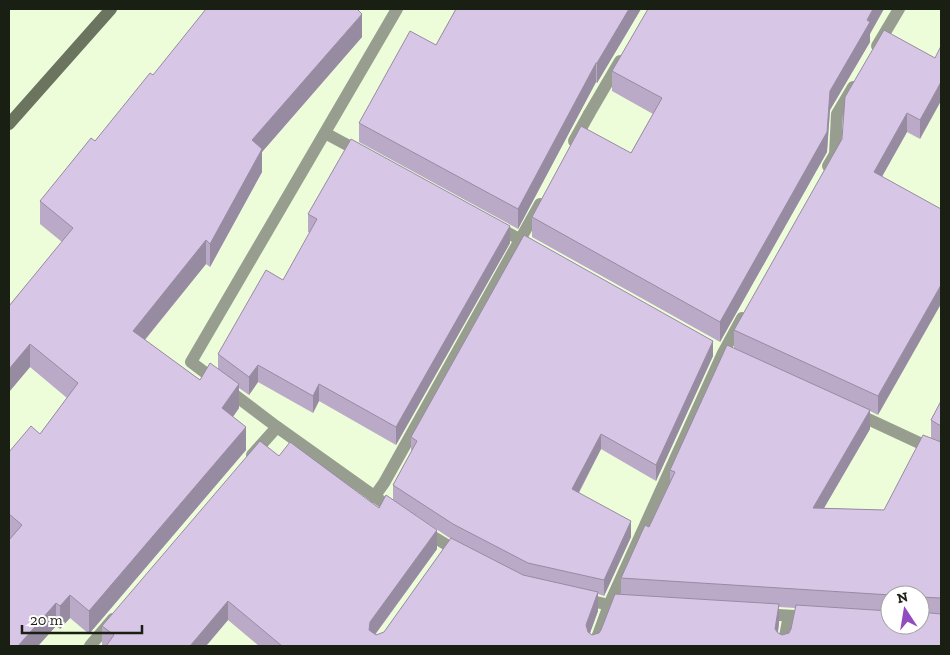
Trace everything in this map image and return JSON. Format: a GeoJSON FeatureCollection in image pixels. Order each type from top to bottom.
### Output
{"type":"FeatureCollection","features":[{"type":"Feature","properties":{"kind":"main road"},"geometry":{"type":"LineString","coordinates":[[9,124],[111,9]]}},
{"type":"Feature","properties":{"kind":"street"},"geometry":{"type":"LineString","coordinates":[[398,9],[191,362],[277,427],[408,520],[447,551],[474,560]]}},
{"type":"Feature","properties":{"kind":"street"},"geometry":{"type":"LineString","coordinates":[[871,58],[899,9]]}},
{"type":"Feature","properties":{"kind":"street"},"geometry":{"type":"LineString","coordinates":[[566,156],[627,49]]}},
{"type":"Feature","properties":{"kind":"street"},"geometry":{"type":"LineString","coordinates":[[820,180],[835,154],[837,114],[861,74]]}},
{"type":"Feature","properties":{"kind":"street"},"geometry":{"type":"LineString","coordinates":[[325,133],[375,160]]}},
{"type":"Feature","properties":{"kind":"street"},"geometry":{"type":"LineString","coordinates":[[374,497],[384,483],[548,189]]}},
{"type":"Feature","properties":{"kind":"street"},"geometry":{"type":"LineString","coordinates":[[487,221],[550,256]]}},
{"type":"Feature","properties":{"kind":"street"},"geometry":{"type":"LineString","coordinates":[[594,646],[609,605],[723,352],[747,309]]}},
{"type":"Feature","properties":{"kind":"street"},"geometry":{"type":"LineString","coordinates":[[845,409],[941,453]]}},
{"type":"Feature","properties":{"kind":"street"},"geometry":{"type":"LineString","coordinates":[[242,467],[277,427]]}},
{"type":"Feature","properties":{"kind":"street"},"geometry":{"type":"LineString","coordinates":[[571,596],[609,605],[637,606]]}},
{"type":"Feature","properties":{"kind":"street"},"geometry":{"type":"LineString","coordinates":[[90,646],[121,609]]}},
{"type":"Feature","properties":{"kind":"street"},"geometry":{"type":"LineString","coordinates":[[751,614],[826,618]]}},
{"type":"Feature","properties":{"kind":"street"},"geometry":{"type":"LineString","coordinates":[[783,646],[789,616]]}},
{"type":"Feature","properties":{"kind":"building"},"geometry":{"type":"Polygon","coordinates":[[[206,9],[357,9],[362,14],[252,140],[262,149],[210,244],[206,240],[133,331],[200,380],[210,363],[239,384],[222,408],[246,427],[89,611],[70,595],[60,606],[56,603],[18,646],[9,646],[9,540],[22,525],[9,514],[9,452],[31,426],[40,434],[78,383],[30,344],[9,369],[9,306],[73,228],[40,201],[91,138],[95,141],[150,73],[153,75],[206,9]]]}},
{"type":"Feature","properties":{"kind":"building"},"geometry":{"type":"Polygon","coordinates":[[[456,9],[629,9],[596,63],[518,209],[359,123],[410,31],[436,45],[456,9]]]}},
{"type":"Feature","properties":{"kind":"building"},"geometry":{"type":"Polygon","coordinates":[[[648,9],[873,9],[867,20],[870,22],[830,91],[827,132],[720,322],[532,217],[581,126],[631,153],[662,98],[612,71],[648,9]]]}},
{"type":"Feature","properties":{"kind":"building"},"geometry":{"type":"Polygon","coordinates":[[[884,30],[935,58],[941,46],[941,82],[920,120],[907,113],[874,172],[941,209],[941,285],[878,396],[734,330],[842,139],[845,97],[884,30]]]}},
{"type":"Feature","properties":{"kind":"building"},"geometry":{"type":"Polygon","coordinates":[[[351,139],[510,226],[396,427],[319,384],[313,396],[258,365],[249,377],[218,354],[266,270],[283,280],[317,219],[308,214],[351,139]]]}},
{"type":"Feature","properties":{"kind":"building"},"geometry":{"type":"Polygon","coordinates":[[[524,235],[713,341],[656,465],[601,434],[572,489],[631,521],[604,580],[528,563],[453,524],[393,485],[417,441],[411,437],[524,235]]]}},
{"type":"Feature","properties":{"kind":"building"},"geometry":{"type":"Polygon","coordinates":[[[727,345],[870,410],[813,508],[884,510],[923,435],[941,442],[941,598],[930,597],[930,585],[880,585],[880,594],[621,578],[645,525],[649,527],[675,472],[670,470],[727,345]]]}},
{"type":"Feature","properties":{"kind":"building"},"geometry":{"type":"Polygon","coordinates":[[[941,401],[941,426],[931,420],[941,401]]]}},
{"type":"Feature","properties":{"kind":"building"},"geometry":{"type":"Polygon","coordinates":[[[260,441],[279,456],[290,442],[379,508],[386,495],[437,530],[370,622],[369,630],[376,635],[384,632],[451,538],[523,575],[598,592],[586,625],[588,632],[592,635],[599,633],[601,630],[615,594],[779,604],[775,629],[782,635],[789,633],[791,629],[796,605],[880,610],[880,635],[930,635],[930,613],[941,614],[941,646],[282,646],[228,601],[190,646],[106,646],[114,635],[102,626],[260,441]]]}}]}
